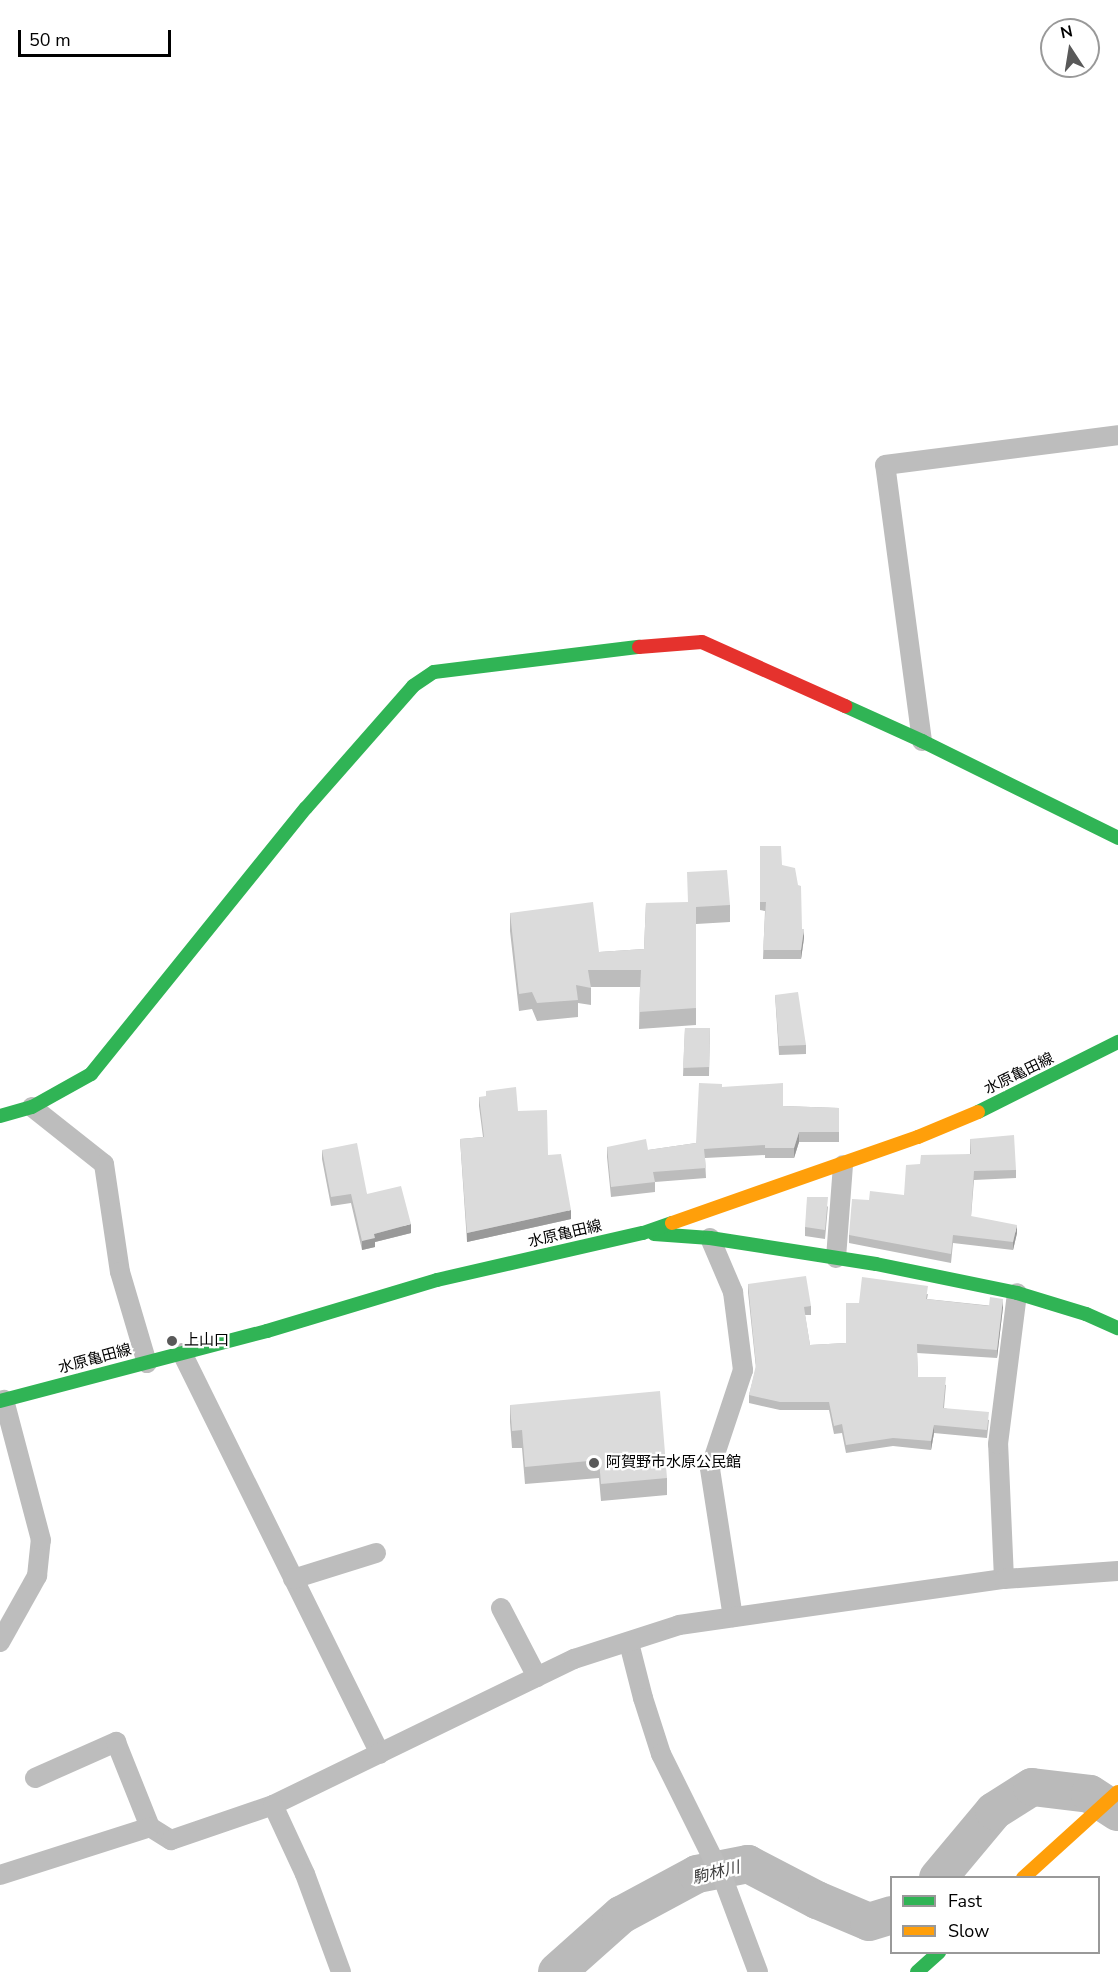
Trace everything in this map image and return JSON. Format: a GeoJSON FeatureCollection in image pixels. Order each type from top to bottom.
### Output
{"type":"FeatureCollection","features":[{"type":"Feature","properties":{"kind":"main road"},"geometry":{"type":"LineString","coordinates":[[0,1116],[32,1107],[91,1074],[306,808],[413,686],[434,672],[682,642],[702,642],[922,741],[1118,838]]}},
{"type":"Feature","properties":{"kind":"main road","name":"水原亀田線"},"geometry":{"type":"LineString","coordinates":[[2,1401],[339,1310],[437,1280],[643,1233],[843,1165],[972,1115],[1118,1042]]}},
{"type":"Feature","properties":{"kind":"main road"},"geometry":{"type":"LineString","coordinates":[[643,1233],[710,1238],[876,1264],[1017,1293],[1086,1314],[1118,1328]]}},
{"type":"Feature","properties":{"kind":"main road"},"geometry":{"type":"LineString","coordinates":[[1025,1876],[1118,1792]]}},
{"type":"Feature","properties":{"kind":"main road"},"geometry":{"type":"LineString","coordinates":[[917,1972],[938,1954]]}},
{"type":"Feature","properties":{"kind":"street"},"geometry":{"type":"LineString","coordinates":[[922,741],[885,465],[1118,435]]}},
{"type":"Feature","properties":{"kind":"street"},"geometry":{"type":"LineString","coordinates":[[32,1107],[105,1164],[120,1272],[147,1363]]}},
{"type":"Feature","properties":{"kind":"street"},"geometry":{"type":"LineString","coordinates":[[836,1258],[843,1165]]}},
{"type":"Feature","properties":{"kind":"street"},"geometry":{"type":"LineString","coordinates":[[710,1238],[733,1292],[743,1370],[710,1469],[734,1617]]}},
{"type":"Feature","properties":{"kind":"street"},"geometry":{"type":"LineString","coordinates":[[1004,1579],[998,1444],[1017,1293]]}},
{"type":"Feature","properties":{"kind":"street"},"geometry":{"type":"LineString","coordinates":[[182,1353],[380,1754]]}},
{"type":"Feature","properties":{"kind":"street"},"geometry":{"type":"LineString","coordinates":[[0,1642],[37,1576],[40,1540],[2,1401]]}},
{"type":"Feature","properties":{"kind":"street"},"geometry":{"type":"LineString","coordinates":[[294,1579],[376,1553]]}},
{"type":"Feature","properties":{"kind":"street"},"geometry":{"type":"LineString","coordinates":[[34,1778],[116,1742],[150,1827],[171,1840],[273,1805],[574,1659],[680,1625],[1004,1579],[1118,1571]]}},
{"type":"Feature","properties":{"kind":"street"},"geometry":{"type":"LineString","coordinates":[[501,1608],[537,1677]]}},
{"type":"Feature","properties":{"kind":"street"},"geometry":{"type":"LineString","coordinates":[[629,1643],[661,1754],[724,1881],[758,1972]]}},
{"type":"Feature","properties":{"kind":"street"},"geometry":{"type":"LineString","coordinates":[[273,1805],[305,1874],[341,1972]]}},
{"type":"Feature","properties":{"kind":"street"},"geometry":{"type":"LineString","coordinates":[[0,1875],[150,1827]]}},
{"type":"Feature","properties":{"kind":"building"},"geometry":{"type":"Polygon","coordinates":[[[760,846],[781,846],[782,865],[795,868],[798,885],[801,886],[802,929],[804,929],[801,950],[763,950],[766,902],[760,902],[760,846]]]}},
{"type":"Feature","properties":{"kind":"building"},"geometry":{"type":"Polygon","coordinates":[[[727,870],[730,905],[696,907],[696,1008],[639,1012],[641,970],[588,970],[591,988],[576,985],[578,1000],[537,1003],[532,992],[519,994],[510,913],[593,902],[599,952],[644,949],[646,903],[688,902],[687,872],[727,870]]]}},
{"type":"Feature","properties":{"kind":"building"},"geometry":{"type":"Polygon","coordinates":[[[798,992],[806,1045],[779,1046],[775,995],[798,992]]]}},
{"type":"Feature","properties":{"kind":"building"},"geometry":{"type":"Polygon","coordinates":[[[685,1028],[710,1028],[709,1067],[683,1068],[685,1028]]]}},
{"type":"Feature","properties":{"kind":"building"},"geometry":{"type":"Polygon","coordinates":[[[699,1083],[722,1084],[722,1087],[783,1083],[783,1106],[839,1108],[839,1132],[799,1132],[794,1148],[765,1148],[765,1145],[704,1149],[706,1168],[653,1172],[655,1182],[611,1187],[607,1147],[646,1139],[648,1150],[696,1143],[699,1083]]]}},
{"type":"Feature","properties":{"kind":"building"},"geometry":{"type":"Polygon","coordinates":[[[516,1087],[518,1111],[547,1110],[548,1155],[561,1154],[571,1210],[467,1233],[460,1139],[484,1137],[479,1097],[486,1096],[486,1091],[516,1087]]]}},
{"type":"Feature","properties":{"kind":"building"},"geometry":{"type":"Polygon","coordinates":[[[1014,1135],[1016,1170],[974,1171],[971,1216],[1017,1225],[1013,1242],[953,1235],[951,1254],[849,1235],[852,1199],[869,1200],[870,1191],[904,1195],[906,1165],[920,1164],[921,1155],[971,1154],[970,1139],[1014,1135]]]}},
{"type":"Feature","properties":{"kind":"building"},"geometry":{"type":"Polygon","coordinates":[[[357,1143],[367,1194],[401,1186],[411,1224],[374,1234],[375,1238],[362,1241],[351,1194],[331,1197],[322,1150],[357,1143]]]}},
{"type":"Feature","properties":{"kind":"building"},"geometry":{"type":"Polygon","coordinates":[[[807,1197],[828,1197],[825,1230],[805,1227],[807,1197]]]}},
{"type":"Feature","properties":{"kind":"building"},"geometry":{"type":"Polygon","coordinates":[[[806,1276],[811,1306],[804,1307],[810,1345],[846,1343],[846,1303],[859,1303],[862,1277],[928,1286],[926,1299],[989,1306],[990,1297],[1003,1299],[997,1350],[917,1344],[918,1377],[946,1377],[943,1408],[989,1412],[987,1430],[934,1425],[931,1441],[893,1438],[846,1445],[842,1424],[834,1426],[829,1402],[780,1402],[749,1395],[756,1365],[748,1284],[806,1276]]]}},
{"type":"Feature","properties":{"kind":"building","name":"阿賀野市水原公民館"},"geometry":{"type":"Polygon","coordinates":[[[660,1391],[667,1478],[601,1484],[599,1460],[525,1467],[522,1430],[512,1431],[510,1405],[660,1391]]]}},
{"type":"Feature","properties":{"kind":"waterway","name":"駒林川"},"geometry":{"type":"LineString","coordinates":[[940,1876],[994,1811],[1032,1787],[1090,1794],[1118,1812]]}},
{"type":"Feature","properties":{"kind":"waterway","name":"駒林川"},"geometry":{"type":"LineString","coordinates":[[557,1972],[621,1915],[697,1874],[748,1864],[817,1900],[869,1922],[890,1916]]}},
{"type":"Feature","properties":{"kind":"traffic: fast"},"geometry":{"type":"LineString","coordinates":[[0,1116],[32,1107],[91,1074],[306,808],[413,686],[434,672],[639,647]]}},
{"type":"Feature","properties":{"kind":"traffic: fast"},"geometry":{"type":"LineString","coordinates":[[845,706],[922,741],[1118,838]]}},
{"type":"Feature","properties":{"kind":"traffic: fast"},"geometry":{"type":"LineString","coordinates":[[978,1112],[1118,1042]]}},
{"type":"Feature","properties":{"kind":"traffic: fast"},"geometry":{"type":"LineString","coordinates":[[0,1401],[267,1331],[437,1280],[643,1233],[672,1223]]}},
{"type":"Feature","properties":{"kind":"traffic: fast"},"geometry":{"type":"LineString","coordinates":[[654,1234],[710,1238],[876,1264],[1017,1293],[1086,1314],[1118,1328]]}},
{"type":"Feature","properties":{"kind":"traffic: fast"},"geometry":{"type":"LineString","coordinates":[[917,1972],[937,1954]]}},
{"type":"Feature","properties":{"kind":"traffic: slow"},"geometry":{"type":"LineString","coordinates":[[672,1223],[918,1137],[978,1112]]}},
{"type":"Feature","properties":{"kind":"traffic: slow"},"geometry":{"type":"LineString","coordinates":[[1025,1876],[1118,1792]]}},
{"type":"Feature","properties":{"kind":"traffic: jam"},"geometry":{"type":"LineString","coordinates":[[639,647],[702,642],[845,706]]}},
{"type":"Feature","properties":{"kind":"place","name":"上山口"},"geometry":{"type":"Point","coordinates":[172,1341]}},
{"type":"Feature","properties":{"kind":"place","name":"阿賀野市水原公民館"},"geometry":{"type":"Point","coordinates":[594,1463]}}]}
